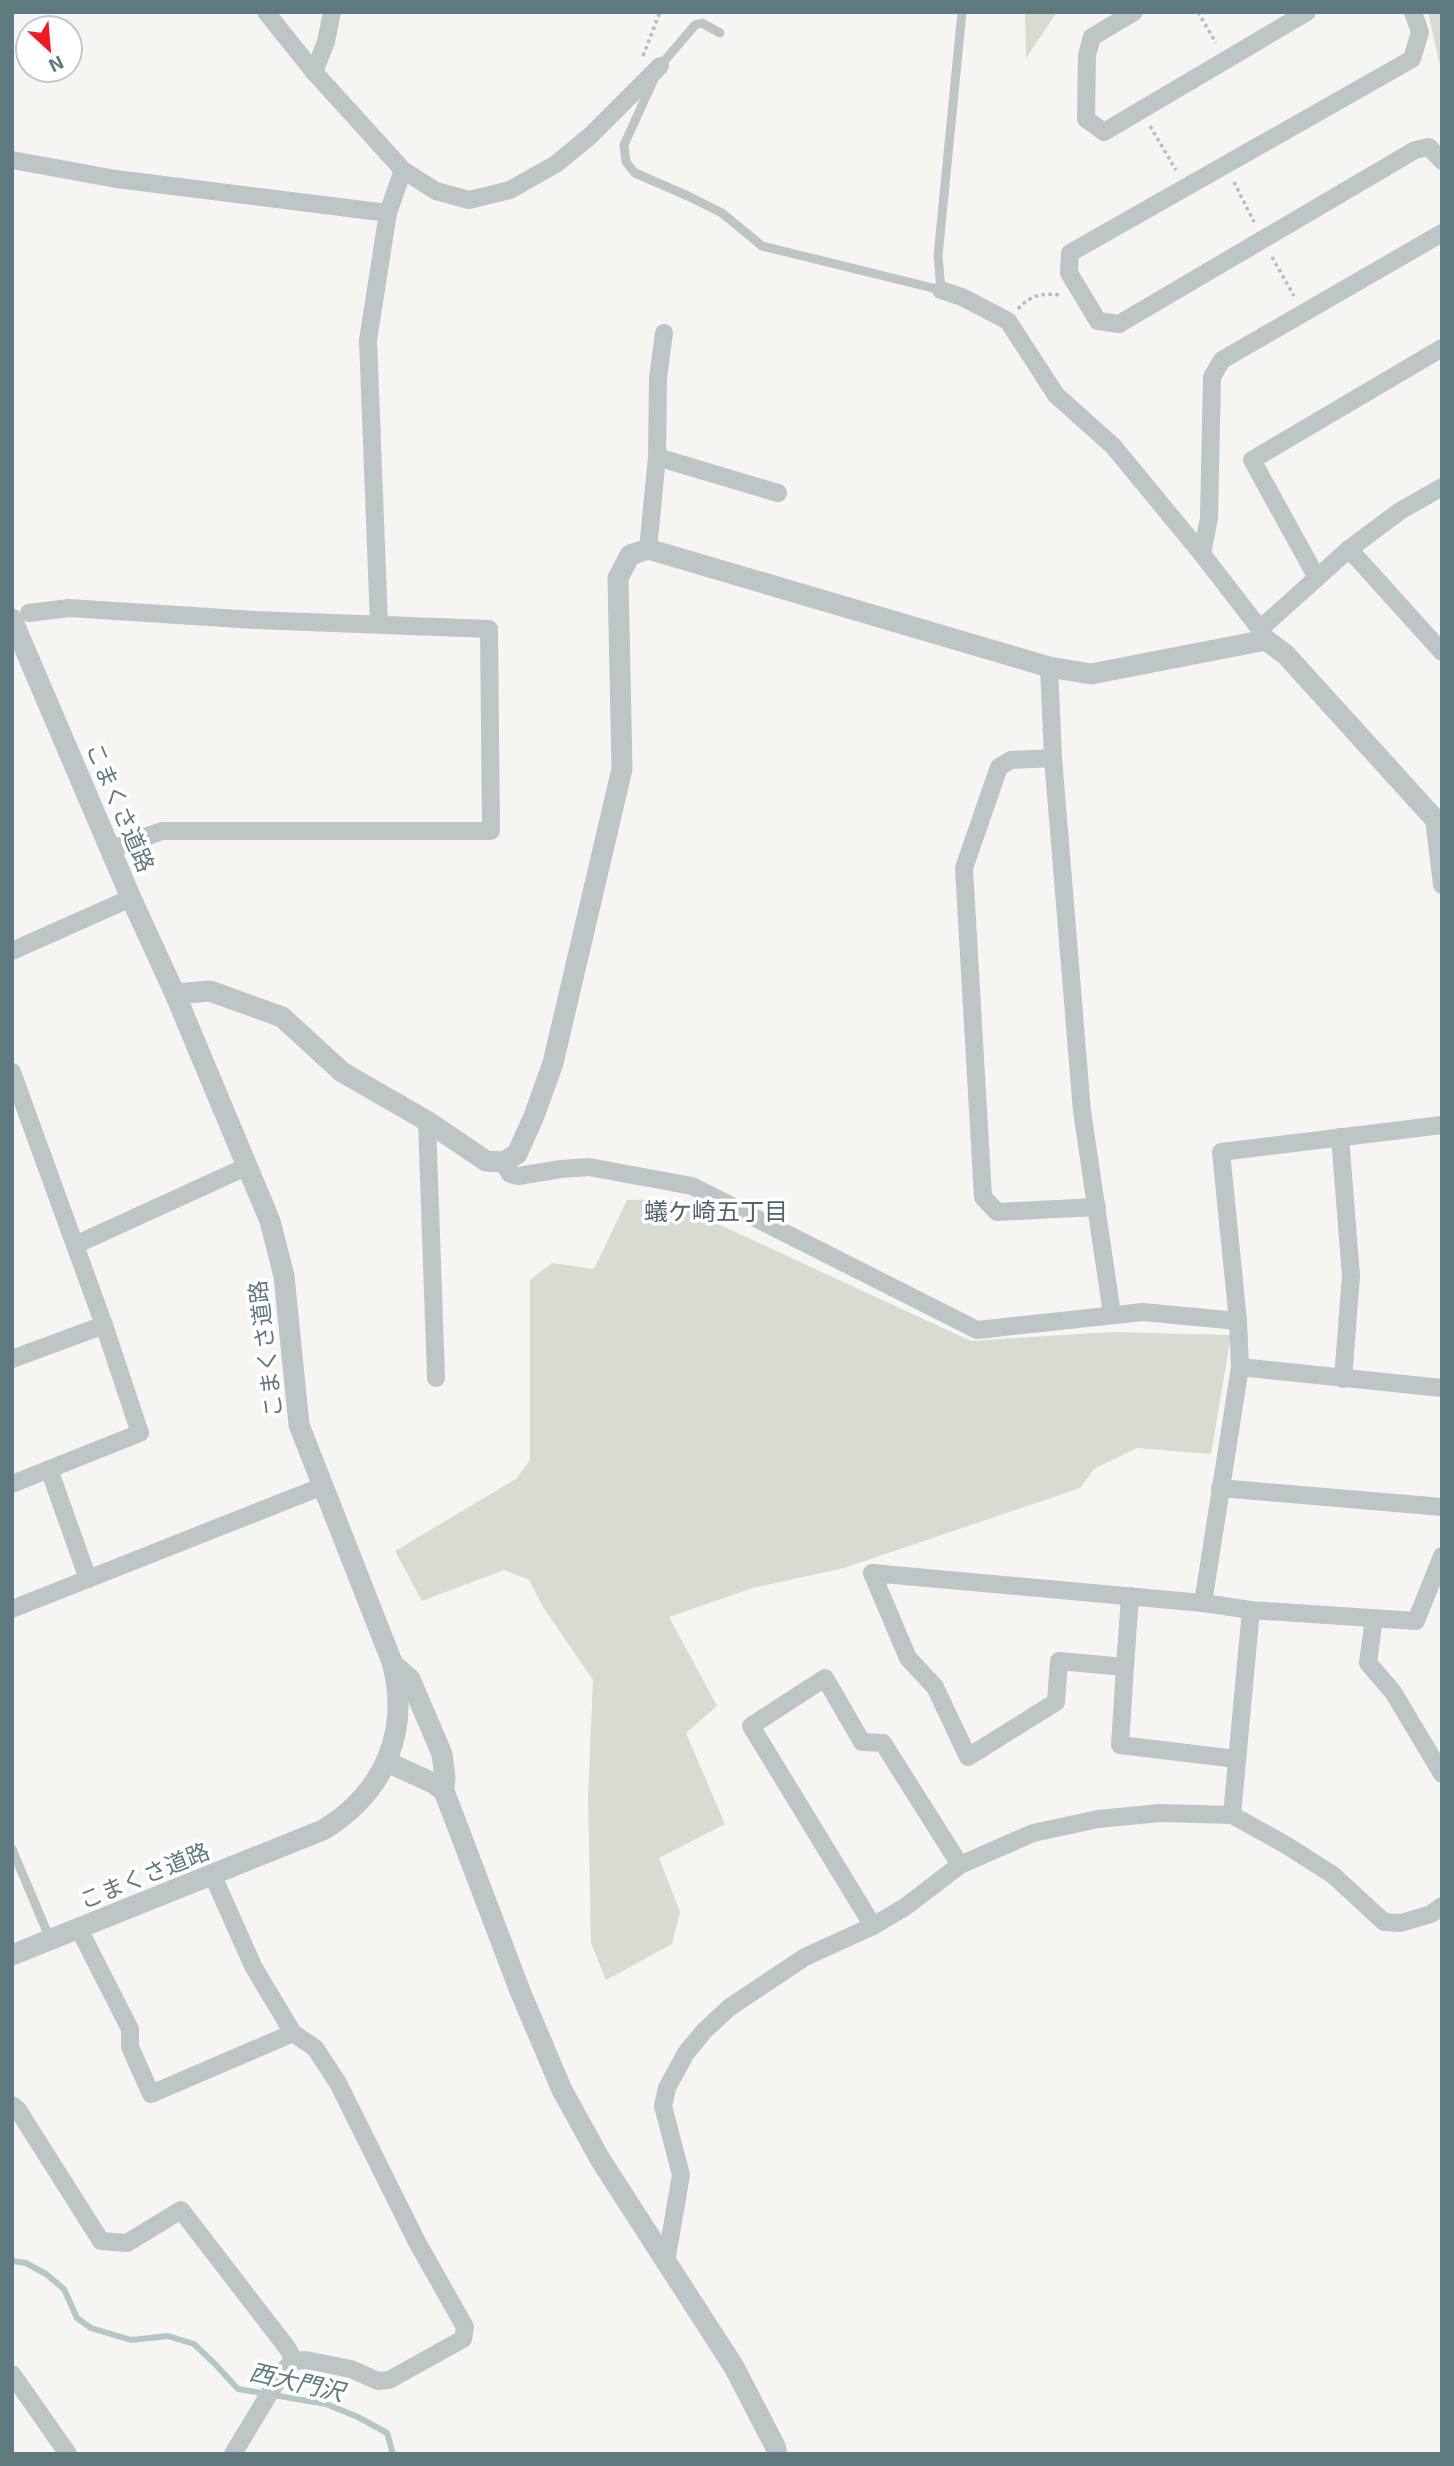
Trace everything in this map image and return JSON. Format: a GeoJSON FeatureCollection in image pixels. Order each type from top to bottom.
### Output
{"type":"FeatureCollection","features":[{"type":"Feature","properties":{"kind":"street"},"geometry":{"type":"LineString","coordinates":[[266,12],[314,72],[403,170],[436,191],[469,200],[510,190],[556,164],[590,136],[660,66]]}},
{"type":"Feature","properties":{"kind":"street"},"geometry":{"type":"LineString","coordinates":[[314,72],[326,42],[332,12]]}},
{"type":"Feature","properties":{"kind":"street"},"geometry":{"type":"LineString","coordinates":[[1134,12],[1092,37],[1087,55],[1086,119],[1104,132],[1307,12]]}},
{"type":"Feature","properties":{"kind":"street"},"geometry":{"type":"LineString","coordinates":[[1413,12],[1420,32],[1412,59],[1070,253],[1069,273],[1098,321],[1119,324],[1415,150],[1429,147],[1442,162]]}},
{"type":"Feature","properties":{"kind":"street"},"geometry":{"type":"LineString","coordinates":[[12,160],[116,179],[388,213]]}},
{"type":"Feature","properties":{"kind":"street"},"geometry":{"type":"LineString","coordinates":[[379,624],[368,340],[388,213],[403,170]]}},
{"type":"Feature","properties":{"kind":"street"},"geometry":{"type":"LineString","coordinates":[[1202,554],[1209,518],[1212,377],[1222,360],[1442,233]]}},
{"type":"Feature","properties":{"kind":"street"},"geometry":{"type":"LineString","coordinates":[[942,290],[1009,321],[1056,394],[1113,446],[1202,554],[1260,635],[1286,655],[1438,823],[1442,885]]}},
{"type":"Feature","properties":{"kind":"street"},"geometry":{"type":"LineString","coordinates":[[648,549],[657,457],[658,378],[664,333]]}},
{"type":"Feature","properties":{"kind":"street"},"geometry":{"type":"LineString","coordinates":[[1317,578],[1252,460],[1442,348]]}},
{"type":"Feature","properties":{"kind":"street"},"geometry":{"type":"LineString","coordinates":[[657,457],[778,493]]}},
{"type":"Feature","properties":{"kind":"street"},"geometry":{"type":"LineString","coordinates":[[175,994],[210,991],[282,1017],[342,1072],[427,1122],[486,1161],[503,1161],[517,1154],[534,1116],[552,1063],[622,769],[618,578],[629,555],[648,549],[1049,667],[1091,674],[1260,635],[1349,549],[1401,511],[1442,487]]}},
{"type":"Feature","properties":{"kind":"street"},"geometry":{"type":"LineString","coordinates":[[1349,549],[1442,652]]}},
{"type":"Feature","properties":{"kind":"street"},"geometry":{"type":"LineString","coordinates":[[20,616],[69,608],[255,620],[489,629],[491,831],[162,831],[111,849]]}},
{"type":"Feature","properties":{"kind":"street","name":"こまくさ道路"},"geometry":{"type":"LineString","coordinates":[[12,1955],[213,1876],[323,1830],[340,1820],[371,1786],[387,1762],[396,1739],[399,1699],[392,1662],[299,1425],[284,1276],[270,1221],[175,994],[131,898],[20,616]]}},
{"type":"Feature","properties":{"kind":"street"},"geometry":{"type":"LineString","coordinates":[[1049,667],[1053,758],[1082,1111],[1112,1314]]}},
{"type":"Feature","properties":{"kind":"street"},"geometry":{"type":"LineString","coordinates":[[1053,758],[1011,760],[999,767],[964,868],[982,1197],[997,1212],[1097,1207]]}},
{"type":"Feature","properties":{"kind":"street"},"geometry":{"type":"LineString","coordinates":[[12,951],[131,898]]}},
{"type":"Feature","properties":{"kind":"street"},"geometry":{"type":"LineString","coordinates":[[12,1072],[104,1325],[140,1433],[12,1484]]}},
{"type":"Feature","properties":{"kind":"street"},"geometry":{"type":"LineString","coordinates":[[427,1122],[436,1378]]}},
{"type":"Feature","properties":{"kind":"street"},"geometry":{"type":"LineString","coordinates":[[1203,1602],[1240,1367],[1221,1152],[1442,1125]]}},
{"type":"Feature","properties":{"kind":"street"},"geometry":{"type":"LineString","coordinates":[[1340,1137],[1351,1276],[1343,1379]]}},
{"type":"Feature","properties":{"kind":"street"},"geometry":{"type":"LineString","coordinates":[[503,1161],[510,1174],[518,1176],[589,1167],[692,1186],[977,1330],[1143,1312],[1238,1321]]}},
{"type":"Feature","properties":{"kind":"street"},"geometry":{"type":"LineString","coordinates":[[75,1245],[248,1166]]}},
{"type":"Feature","properties":{"kind":"street"},"geometry":{"type":"LineString","coordinates":[[12,1359],[104,1325]]}},
{"type":"Feature","properties":{"kind":"street"},"geometry":{"type":"LineString","coordinates":[[1240,1367],[1442,1388]]}},
{"type":"Feature","properties":{"kind":"street"},"geometry":{"type":"LineString","coordinates":[[49,1469],[88,1579]]}},
{"type":"Feature","properties":{"kind":"street"},"geometry":{"type":"LineString","coordinates":[[12,1609],[323,1486]]}},
{"type":"Feature","properties":{"kind":"street"},"geometry":{"type":"LineString","coordinates":[[1220,1488],[1442,1507]]}},
{"type":"Feature","properties":{"kind":"street"},"geometry":{"type":"LineString","coordinates":[[1125,1667],[1059,1661],[1056,1702],[968,1757],[934,1687],[908,1658],[872,1573],[1203,1602],[1251,1610],[1416,1621],[1442,1556]]}},
{"type":"Feature","properties":{"kind":"street"},"geometry":{"type":"LineString","coordinates":[[1130,1596],[1120,1745],[1236,1759]]}},
{"type":"Feature","properties":{"kind":"street"},"geometry":{"type":"LineString","coordinates":[[1232,1815],[1251,1610]]}},
{"type":"Feature","properties":{"kind":"street"},"geometry":{"type":"LineString","coordinates":[[1374,1618],[1368,1663],[1436,1751],[1442,1774]]}},
{"type":"Feature","properties":{"kind":"street"},"geometry":{"type":"LineString","coordinates":[[392,1662],[410,1679],[442,1754],[444,1791],[520,1991],[562,2090],[600,2159],[734,2367],[777,2454]]}},
{"type":"Feature","properties":{"kind":"street"},"geometry":{"type":"LineString","coordinates":[[873,1926],[751,1726],[825,1678],[862,1742],[884,1743],[960,1865]]}},
{"type":"Feature","properties":{"kind":"street"},"geometry":{"type":"LineString","coordinates":[[387,1762],[433,1783],[444,1791]]}},
{"type":"Feature","properties":{"kind":"street"},"geometry":{"type":"LineString","coordinates":[[666,2262],[681,2175],[663,2106],[667,2088],[686,2053],[705,2030],[730,2007],[805,1957],[873,1926],[905,1907],[960,1865],[1033,1833],[1098,1819],[1160,1814],[1232,1815],[1333,1875],[1384,1922],[1401,1923],[1431,1914],[1442,1906]]}},
{"type":"Feature","properties":{"kind":"street"},"geometry":{"type":"LineString","coordinates":[[213,1876],[253,1966],[293,2033],[315,2048],[338,2083],[417,2242],[465,2327],[463,2339],[389,2380],[378,2381],[351,2369],[306,2360],[294,2361],[283,2371],[233,2454]]}},
{"type":"Feature","properties":{"kind":"street"},"geometry":{"type":"LineString","coordinates":[[79,1929],[130,2029],[130,2047],[151,2094],[293,2033]]}},
{"type":"Feature","properties":{"kind":"street"},"geometry":{"type":"LineString","coordinates":[[12,2105],[18,2110],[101,2241],[127,2243],[181,2210],[288,2349],[294,2361]]}},
{"type":"Feature","properties":{"kind":"street"},"geometry":{"type":"LineString","coordinates":[[12,2374],[68,2454]]}},
{"type":"Feature","properties":{"kind":"lane"},"geometry":{"type":"LineString","coordinates":[[720,33],[702,23],[695,25],[660,66],[624,145],[626,162],[635,173],[722,213],[762,246],[942,290],[938,256],[962,12]]}},
{"type":"Feature","properties":{"kind":"lane"},"geometry":{"type":"LineString","coordinates":[[12,1849],[50,1941]]}},
{"type":"Feature","properties":{"kind":"path"},"geometry":{"type":"LineString","coordinates":[[643,83],[635,73],[660,12]]}},
{"type":"Feature","properties":{"kind":"path"},"geometry":{"type":"LineString","coordinates":[[1198,12],[1226,60]]}},
{"type":"Feature","properties":{"kind":"path"},"geometry":{"type":"LineString","coordinates":[[1140,110],[1186,187]]}},
{"type":"Feature","properties":{"kind":"path"},"geometry":{"type":"LineString","coordinates":[[1023,303],[1043,293],[1071,296]]}},
{"type":"Feature","properties":{"kind":"shaded area"},"geometry":{"type":"Polygon","coordinates":[[[1025,12],[1057,12],[1026,58],[1025,12]]]}},
{"type":"Feature","properties":{"kind":"shaded area"},"geometry":{"type":"Polygon","coordinates":[[[1442,12],[1442,74],[1428,13],[1442,12]]]}},
{"type":"Feature","properties":{"kind":"shaded area"},"geometry":{"type":"Polygon","coordinates":[[[664,1199],[971,1341],[1111,1332],[1231,1335],[1211,1454],[1137,1448],[1094,1469],[1080,1488],[844,1568],[753,1588],[669,1617],[717,1706],[686,1733],[725,1824],[659,1858],[680,1912],[672,1944],[606,1980],[591,1943],[588,1797],[593,1680],[543,1607],[529,1580],[504,1570],[422,1601],[395,1551],[516,1479],[530,1460],[530,1280],[552,1263],[594,1269],[627,1200],[664,1199]]]}},
{"type":"Feature","properties":{"kind":"waterway","name":"西大門沢"},"geometry":{"type":"LineString","coordinates":[[12,2261],[26,2263],[46,2274],[64,2289],[77,2318],[91,2328],[131,2340],[168,2336],[194,2344],[238,2389],[326,2404],[358,2417],[387,2433],[393,2454]]}},
{"type":"Feature","properties":{"kind":"district","name":"蟻ケ崎五丁目"},"geometry":{"type":"Point","coordinates":[716,1210]}}]}
